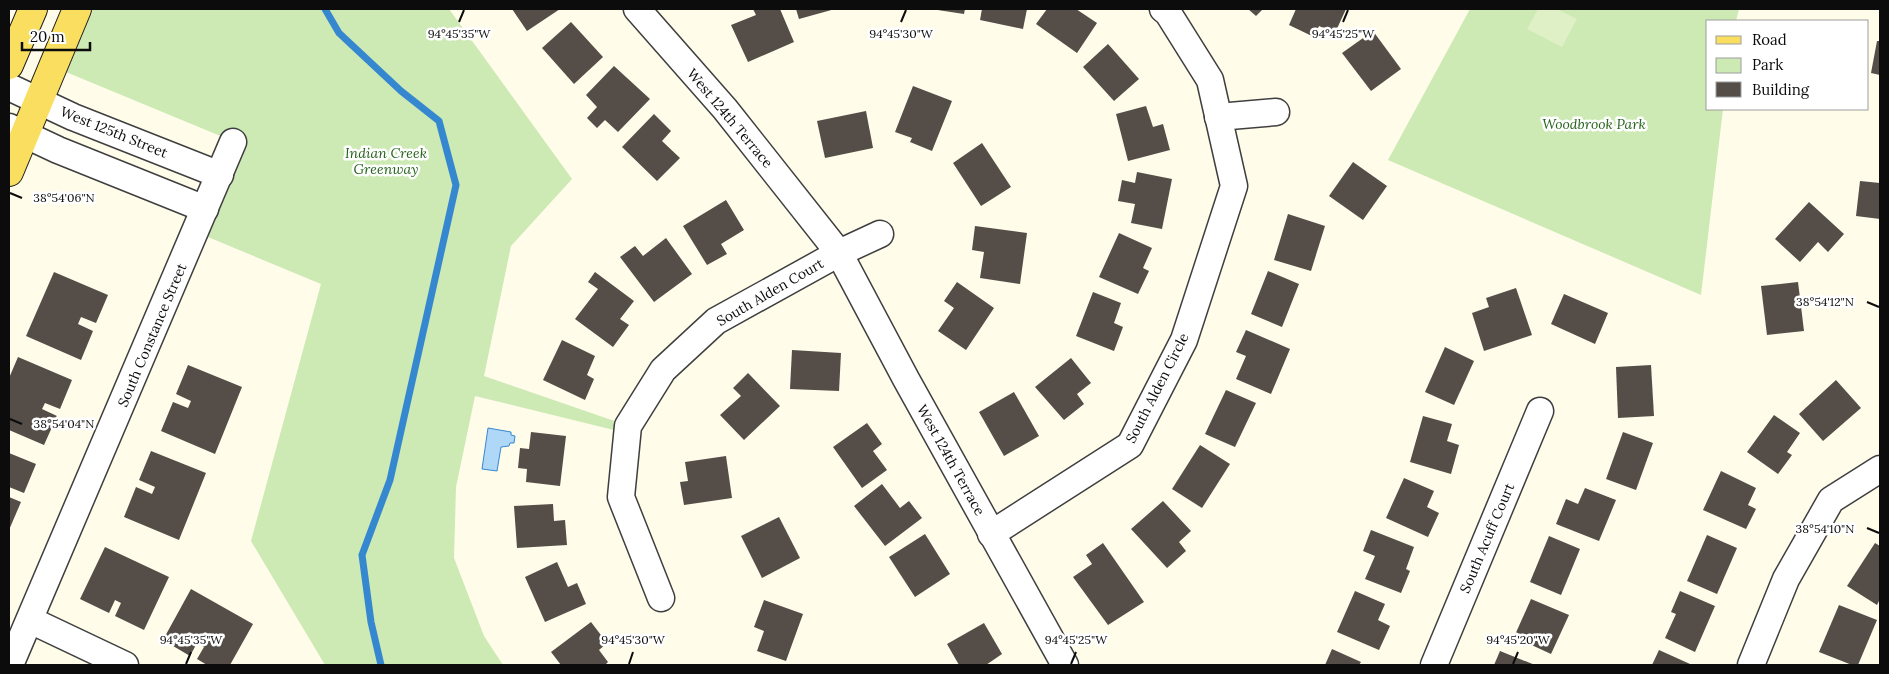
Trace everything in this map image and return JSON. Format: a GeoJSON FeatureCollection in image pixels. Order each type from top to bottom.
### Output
{"type":"FeatureCollection","features":[{"type":"Feature","properties":{"kind":"main road"},"geometry":{"type":"LineString","coordinates":[[9,65],[32,9]]}},
{"type":"Feature","properties":{"kind":"main road"},"geometry":{"type":"LineString","coordinates":[[9,172],[17,131],[38,101],[77,9]]}},
{"type":"Feature","properties":{"kind":"street","name":"South Alden Circle"},"geometry":{"type":"LineString","coordinates":[[992,534],[1130,445],[1184,340],[1234,186],[1210,80],[1168,12],[1163,9]]}},
{"type":"Feature","properties":{"kind":"street","name":"West 124th Terrace"},"geometry":{"type":"LineString","coordinates":[[641,10],[725,108],[839,253],[906,379],[1064,665]]}},
{"type":"Feature","properties":{"kind":"street","name":"West 125th Street"},"geometry":{"type":"LineString","coordinates":[[9,87],[72,117],[220,174]]}},
{"type":"Feature","properties":{"kind":"street"},"geometry":{"type":"LineString","coordinates":[[1218,117],[1276,112]]}},
{"type":"Feature","properties":{"kind":"street"},"geometry":{"type":"LineString","coordinates":[[17,131],[58,150],[206,209]]}},
{"type":"Feature","properties":{"kind":"street","name":"South Constance Street"},"geometry":{"type":"LineString","coordinates":[[10,665],[233,142]]}},
{"type":"Feature","properties":{"kind":"street"},"geometry":{"type":"LineString","coordinates":[[839,253],[880,234]]}},
{"type":"Feature","properties":{"kind":"street","name":"South Alden Court"},"geometry":{"type":"LineString","coordinates":[[661,598],[621,497],[628,426],[664,370],[716,321],[839,253]]}},
{"type":"Feature","properties":{"kind":"street","name":"South Acuff Court"},"geometry":{"type":"LineString","coordinates":[[1434,665],[1540,411]]}},
{"type":"Feature","properties":{"kind":"street"},"geometry":{"type":"LineString","coordinates":[[1751,665],[1786,579],[1832,500],[1880,469]]}},
{"type":"Feature","properties":{"kind":"street"},"geometry":{"type":"LineString","coordinates":[[30,620],[125,665]]}},
{"type":"Feature","properties":{"kind":"green space","name":"Indian Creek Greenway"},"geometry":{"type":"Polygon","coordinates":[[[93,9],[449,9],[572,179],[511,246],[484,376],[623,424],[622,432],[475,396],[456,487],[454,558],[484,636],[503,665],[325,665],[251,541],[321,284],[208,237],[247,147],[66,72],[93,9]]]}},
{"type":"Feature","properties":{"kind":"green space","name":"Woodbrook Park"},"geometry":{"type":"Polygon","coordinates":[[[1470,9],[1739,9],[1736,20],[1706,20],[1706,110],[1723,110],[1701,295],[1388,160],[1470,9]]]}},
{"type":"Feature","properties":{"kind":"green space"},"geometry":{"type":"Polygon","coordinates":[[[1538,9],[1557,9],[1577,19],[1562,47],[1527,29],[1538,9]]]}},
{"type":"Feature","properties":{"kind":"water"},"geometry":{"type":"Polygon","coordinates":[[[488,428],[511,432],[511,435],[515,436],[514,443],[501,447],[497,471],[482,469],[488,428]]]}},
{"type":"Feature","properties":{"kind":"building"},"geometry":{"type":"Polygon","coordinates":[[[512,9],[560,9],[527,31],[512,9]]]}},
{"type":"Feature","properties":{"kind":"building"},"geometry":{"type":"Polygon","coordinates":[[[753,9],[780,9],[794,42],[748,62],[731,25],[756,15],[753,9]]]}},
{"type":"Feature","properties":{"kind":"building"},"geometry":{"type":"Polygon","coordinates":[[[796,9],[835,9],[799,19],[796,9]]]}},
{"type":"Feature","properties":{"kind":"building"},"geometry":{"type":"Polygon","coordinates":[[[931,9],[965,9],[964,14],[931,9]]]}},
{"type":"Feature","properties":{"kind":"building"},"geometry":{"type":"Polygon","coordinates":[[[982,9],[1027,9],[1023,29],[980,20],[982,9]]]}},
{"type":"Feature","properties":{"kind":"building"},"geometry":{"type":"Polygon","coordinates":[[[1047,9],[1076,9],[1097,23],[1077,53],[1036,24],[1047,9]]]}},
{"type":"Feature","properties":{"kind":"building"},"geometry":{"type":"Polygon","coordinates":[[[1248,9],[1263,9],[1256,16],[1248,9]]]}},
{"type":"Feature","properties":{"kind":"building"},"geometry":{"type":"Polygon","coordinates":[[[1296,9],[1346,9],[1335,33],[1319,26],[1314,37],[1289,25],[1296,9]]]}},
{"type":"Feature","properties":{"kind":"building"},"geometry":{"type":"Polygon","coordinates":[[[571,22],[603,57],[574,84],[542,48],[571,22]]]}},
{"type":"Feature","properties":{"kind":"building"},"geometry":{"type":"Polygon","coordinates":[[[1373,31],[1401,69],[1371,91],[1342,53],[1373,31]]]}},
{"type":"Feature","properties":{"kind":"building"},"geometry":{"type":"Polygon","coordinates":[[[1877,41],[1880,41],[1880,75],[1871,73],[1877,41]]]}},
{"type":"Feature","properties":{"kind":"building"},"geometry":{"type":"Polygon","coordinates":[[[1108,44],[1139,79],[1114,101],[1083,67],[1108,44]]]}},
{"type":"Feature","properties":{"kind":"building"},"geometry":{"type":"Polygon","coordinates":[[[614,66],[650,99],[618,132],[605,120],[597,128],[587,118],[597,107],[586,95],[614,66]]]}},
{"type":"Feature","properties":{"kind":"building"},"geometry":{"type":"Polygon","coordinates":[[[913,86],[952,101],[932,151],[910,142],[912,138],[895,132],[913,86]]]}},
{"type":"Feature","properties":{"kind":"building"},"geometry":{"type":"Polygon","coordinates":[[[1146,106],[1153,127],[1163,124],[1170,150],[1128,161],[1116,114],[1146,106]]]}},
{"type":"Feature","properties":{"kind":"building"},"geometry":{"type":"Polygon","coordinates":[[[866,111],[873,148],[825,158],[817,121],[866,111]]]}},
{"type":"Feature","properties":{"kind":"building"},"geometry":{"type":"Polygon","coordinates":[[[654,114],[671,131],[662,141],[680,158],[657,181],[622,147],[654,114]]]}},
{"type":"Feature","properties":{"kind":"building"},"geometry":{"type":"Polygon","coordinates":[[[982,143],[1011,187],[981,206],[953,163],[982,143]]]}},
{"type":"Feature","properties":{"kind":"building"},"geometry":{"type":"Polygon","coordinates":[[[1353,162],[1387,186],[1363,220],[1329,196],[1353,162]]]}},
{"type":"Feature","properties":{"kind":"building"},"geometry":{"type":"Polygon","coordinates":[[[1137,172],[1172,179],[1162,229],[1131,223],[1135,204],[1118,201],[1122,180],[1135,183],[1137,172]]]}},
{"type":"Feature","properties":{"kind":"building"},"geometry":{"type":"Polygon","coordinates":[[[1860,181],[1880,183],[1880,219],[1856,216],[1860,181]]]}},
{"type":"Feature","properties":{"kind":"building"},"geometry":{"type":"Polygon","coordinates":[[[726,200],[744,230],[721,244],[727,254],[707,265],[683,226],[726,200]]]}},
{"type":"Feature","properties":{"kind":"building"},"geometry":{"type":"Polygon","coordinates":[[[1809,202],[1844,234],[1828,252],[1818,242],[1800,262],[1775,239],[1809,202]]]}},
{"type":"Feature","properties":{"kind":"building"},"geometry":{"type":"Polygon","coordinates":[[[1288,214],[1325,226],[1311,271],[1274,260],[1288,214]]]}},
{"type":"Feature","properties":{"kind":"building"},"geometry":{"type":"Polygon","coordinates":[[[975,226],[1027,233],[1020,284],[980,278],[984,252],[972,250],[975,226]]]}},
{"type":"Feature","properties":{"kind":"building"},"geometry":{"type":"Polygon","coordinates":[[[1119,233],[1152,248],[1143,268],[1149,271],[1138,294],[1099,277],[1119,233]]]}},
{"type":"Feature","properties":{"kind":"building"},"geometry":{"type":"Polygon","coordinates":[[[666,238],[692,274],[654,302],[620,257],[635,246],[643,256],[666,238]]]}},
{"type":"Feature","properties":{"kind":"building"},"geometry":{"type":"Polygon","coordinates":[[[1268,271],[1299,284],[1282,327],[1251,314],[1268,271]]]}},
{"type":"Feature","properties":{"kind":"building"},"geometry":{"type":"Polygon","coordinates":[[[54,272],[108,295],[96,323],[81,317],[78,324],[93,331],[81,360],[26,336],[54,272]]]}},
{"type":"Feature","properties":{"kind":"building"},"geometry":{"type":"Polygon","coordinates":[[[595,272],[634,301],[620,319],[629,325],[613,347],[575,319],[598,289],[588,282],[595,272]]]}},
{"type":"Feature","properties":{"kind":"building"},"geometry":{"type":"Polygon","coordinates":[[[957,282],[994,308],[966,350],[938,331],[954,308],[944,301],[957,282]]]}},
{"type":"Feature","properties":{"kind":"building"},"geometry":{"type":"Polygon","coordinates":[[[1798,282],[1804,331],[1767,335],[1761,286],[1798,282]]]}},
{"type":"Feature","properties":{"kind":"building"},"geometry":{"type":"Polygon","coordinates":[[[1516,288],[1532,335],[1484,351],[1472,313],[1489,307],[1486,298],[1516,288]]]}},
{"type":"Feature","properties":{"kind":"building"},"geometry":{"type":"Polygon","coordinates":[[[1093,292],[1121,303],[1114,323],[1123,327],[1114,351],[1076,336],[1093,292]]]}},
{"type":"Feature","properties":{"kind":"building"},"geometry":{"type":"Polygon","coordinates":[[[1564,294],[1608,313],[1595,344],[1551,324],[1564,294]]]}},
{"type":"Feature","properties":{"kind":"building"},"geometry":{"type":"Polygon","coordinates":[[[1246,330],[1290,349],[1271,394],[1236,379],[1246,356],[1236,352],[1246,330]]]}},
{"type":"Feature","properties":{"kind":"building"},"geometry":{"type":"Polygon","coordinates":[[[562,340],[595,356],[587,375],[594,379],[585,400],[543,380],[562,340]]]}},
{"type":"Feature","properties":{"kind":"building"},"geometry":{"type":"Polygon","coordinates":[[[1445,347],[1474,361],[1454,405],[1425,392],[1445,347]]]}},
{"type":"Feature","properties":{"kind":"building"},"geometry":{"type":"Polygon","coordinates":[[[792,350],[841,353],[839,391],[790,389],[792,350]]]}},
{"type":"Feature","properties":{"kind":"building"},"geometry":{"type":"Polygon","coordinates":[[[18,357],[72,380],[60,409],[45,403],[42,409],[57,416],[44,445],[9,430],[9,378],[18,357]]]}},
{"type":"Feature","properties":{"kind":"building"},"geometry":{"type":"Polygon","coordinates":[[[1071,358],[1091,383],[1077,394],[1084,404],[1064,420],[1035,387],[1071,358]]]}},
{"type":"Feature","properties":{"kind":"building"},"geometry":{"type":"Polygon","coordinates":[[[188,365],[242,387],[215,454],[161,431],[173,402],[188,408],[191,401],[176,394],[188,365]]]}},
{"type":"Feature","properties":{"kind":"building"},"geometry":{"type":"Polygon","coordinates":[[[1651,365],[1654,416],[1618,418],[1616,367],[1651,365]]]}},
{"type":"Feature","properties":{"kind":"building"},"geometry":{"type":"Polygon","coordinates":[[[748,373],[780,406],[744,440],[720,415],[741,396],[733,388],[748,373]]]}},
{"type":"Feature","properties":{"kind":"building"},"geometry":{"type":"Polygon","coordinates":[[[1836,380],[1861,408],[1823,441],[1799,414],[1836,380]]]}},
{"type":"Feature","properties":{"kind":"building"},"geometry":{"type":"Polygon","coordinates":[[[1226,390],[1256,403],[1235,447],[1205,434],[1226,390]]]}},
{"type":"Feature","properties":{"kind":"building"},"geometry":{"type":"Polygon","coordinates":[[[1014,392],[1039,436],[1004,456],[979,412],[1014,392]]]}},
{"type":"Feature","properties":{"kind":"building"},"geometry":{"type":"Polygon","coordinates":[[[1774,415],[1800,433],[1787,452],[1792,455],[1778,474],[1747,452],[1774,415]]]}},
{"type":"Feature","properties":{"kind":"building"},"geometry":{"type":"Polygon","coordinates":[[[1423,416],[1452,424],[1447,441],[1459,445],[1451,474],[1410,462],[1423,416]]]}},
{"type":"Feature","properties":{"kind":"building"},"geometry":{"type":"Polygon","coordinates":[[[867,423],[882,444],[873,451],[887,470],[862,488],[833,447],[867,423]]]}},
{"type":"Feature","properties":{"kind":"building"},"geometry":{"type":"Polygon","coordinates":[[[531,432],[566,436],[560,486],[526,482],[527,469],[518,468],[520,448],[529,449],[531,432]]]}},
{"type":"Feature","properties":{"kind":"building"},"geometry":{"type":"Polygon","coordinates":[[[1623,432],[1653,443],[1636,490],[1606,479],[1623,432]]]}},
{"type":"Feature","properties":{"kind":"building"},"geometry":{"type":"Polygon","coordinates":[[[1200,445],[1230,464],[1202,508],[1172,489],[1200,445]]]}},
{"type":"Feature","properties":{"kind":"building"},"geometry":{"type":"Polygon","coordinates":[[[151,451],[206,473],[179,540],[124,517],[136,487],[152,494],[155,487],[139,480],[151,451]]]}},
{"type":"Feature","properties":{"kind":"building"},"geometry":{"type":"Polygon","coordinates":[[[9,453],[36,464],[24,493],[9,487],[9,453]]]}},
{"type":"Feature","properties":{"kind":"building"},"geometry":{"type":"Polygon","coordinates":[[[726,456],[732,498],[684,505],[680,482],[688,481],[685,462],[726,456]]]}},
{"type":"Feature","properties":{"kind":"building"},"geometry":{"type":"Polygon","coordinates":[[[1721,471],[1756,488],[1748,505],[1756,509],[1746,529],[1703,510],[1721,471]]]}},
{"type":"Feature","properties":{"kind":"building"},"geometry":{"type":"Polygon","coordinates":[[[1404,478],[1434,491],[1427,507],[1439,513],[1428,537],[1386,518],[1404,478]]]}},
{"type":"Feature","properties":{"kind":"building"},"geometry":{"type":"Polygon","coordinates":[[[882,484],[900,508],[909,501],[922,518],[885,546],[854,506],[882,484]]]}},
{"type":"Feature","properties":{"kind":"building"},"geometry":{"type":"Polygon","coordinates":[[[1585,488],[1616,500],[1599,541],[1556,524],[1566,499],[1578,504],[1585,488]]]}},
{"type":"Feature","properties":{"kind":"building"},"geometry":{"type":"Polygon","coordinates":[[[9,497],[21,502],[9,530],[9,497]]]}},
{"type":"Feature","properties":{"kind":"building"},"geometry":{"type":"Polygon","coordinates":[[[1163,501],[1191,531],[1179,542],[1186,551],[1167,568],[1131,529],[1163,501]]]}},
{"type":"Feature","properties":{"kind":"building"},"geometry":{"type":"Polygon","coordinates":[[[553,504],[554,521],[565,520],[567,545],[517,548],[514,506],[553,504]]]}},
{"type":"Feature","properties":{"kind":"building"},"geometry":{"type":"Polygon","coordinates":[[[779,517],[800,558],[762,578],[741,536],[779,517]]]}},
{"type":"Feature","properties":{"kind":"building"},"geometry":{"type":"Polygon","coordinates":[[[1371,530],[1414,547],[1406,569],[1410,571],[1401,593],[1365,579],[1375,556],[1363,551],[1371,530]]]}},
{"type":"Feature","properties":{"kind":"building"},"geometry":{"type":"Polygon","coordinates":[[[925,534],[950,574],[915,597],[889,557],[925,534]]]}},
{"type":"Feature","properties":{"kind":"building"},"geometry":{"type":"Polygon","coordinates":[[[1707,535],[1737,548],[1717,594],[1687,581],[1707,535]]]}},
{"type":"Feature","properties":{"kind":"building"},"geometry":{"type":"Polygon","coordinates":[[[1549,536],[1580,549],[1561,595],[1530,582],[1549,536]]]}},
{"type":"Feature","properties":{"kind":"building"},"geometry":{"type":"Polygon","coordinates":[[[1103,543],[1144,602],[1108,625],[1073,577],[1092,564],[1086,555],[1103,543]]]}},
{"type":"Feature","properties":{"kind":"building"},"geometry":{"type":"Polygon","coordinates":[[[1875,543],[1880,546],[1880,599],[1877,605],[1847,586],[1875,543]]]}},
{"type":"Feature","properties":{"kind":"building"},"geometry":{"type":"Polygon","coordinates":[[[105,547],[169,577],[144,630],[115,616],[121,603],[115,600],[109,613],[80,599],[105,547]]]}},
{"type":"Feature","properties":{"kind":"building"},"geometry":{"type":"Polygon","coordinates":[[[557,562],[568,587],[577,583],[586,604],[545,622],[525,577],[557,562]]]}},
{"type":"Feature","properties":{"kind":"building"},"geometry":{"type":"Polygon","coordinates":[[[191,589],[253,624],[230,665],[207,665],[197,659],[204,647],[197,643],[190,656],[163,640],[191,589]]]}},
{"type":"Feature","properties":{"kind":"building"},"geometry":{"type":"Polygon","coordinates":[[[1355,591],[1385,604],[1378,620],[1390,626],[1379,650],[1337,632],[1355,591]]]}},
{"type":"Feature","properties":{"kind":"building"},"geometry":{"type":"Polygon","coordinates":[[[1680,591],[1715,606],[1695,652],[1665,638],[1676,614],[1671,612],[1680,591]]]}},
{"type":"Feature","properties":{"kind":"building"},"geometry":{"type":"Polygon","coordinates":[[[1531,599],[1569,615],[1551,654],[1514,637],[1531,599]]]}},
{"type":"Feature","properties":{"kind":"building"},"geometry":{"type":"Polygon","coordinates":[[[764,600],[803,614],[786,661],[757,651],[764,631],[754,627],[764,600]]]}},
{"type":"Feature","properties":{"kind":"building"},"geometry":{"type":"Polygon","coordinates":[[[1839,605],[1877,620],[1858,665],[1852,665],[1819,652],[1839,605]]]}},
{"type":"Feature","properties":{"kind":"building"},"geometry":{"type":"Polygon","coordinates":[[[591,622],[607,643],[599,650],[608,662],[605,665],[561,665],[551,652],[591,622]]]}},
{"type":"Feature","properties":{"kind":"building"},"geometry":{"type":"Polygon","coordinates":[[[984,623],[1002,654],[986,665],[959,665],[947,644],[984,623]]]}},
{"type":"Feature","properties":{"kind":"building"},"geometry":{"type":"Polygon","coordinates":[[[1332,649],[1361,662],[1359,665],[1325,665],[1332,649]]]}},
{"type":"Feature","properties":{"kind":"building"},"geometry":{"type":"Polygon","coordinates":[[[1659,650],[1690,664],[1652,665],[1659,650]]]}},
{"type":"Feature","properties":{"kind":"building"},"geometry":{"type":"Polygon","coordinates":[[[1500,651],[1535,665],[1494,665],[1500,651]]]}},
{"type":"Feature","properties":{"kind":"waterway"},"geometry":{"type":"LineString","coordinates":[[325,9],[339,33],[401,91],[439,121],[456,185],[390,480],[362,555],[371,622],[381,665]]}}]}
